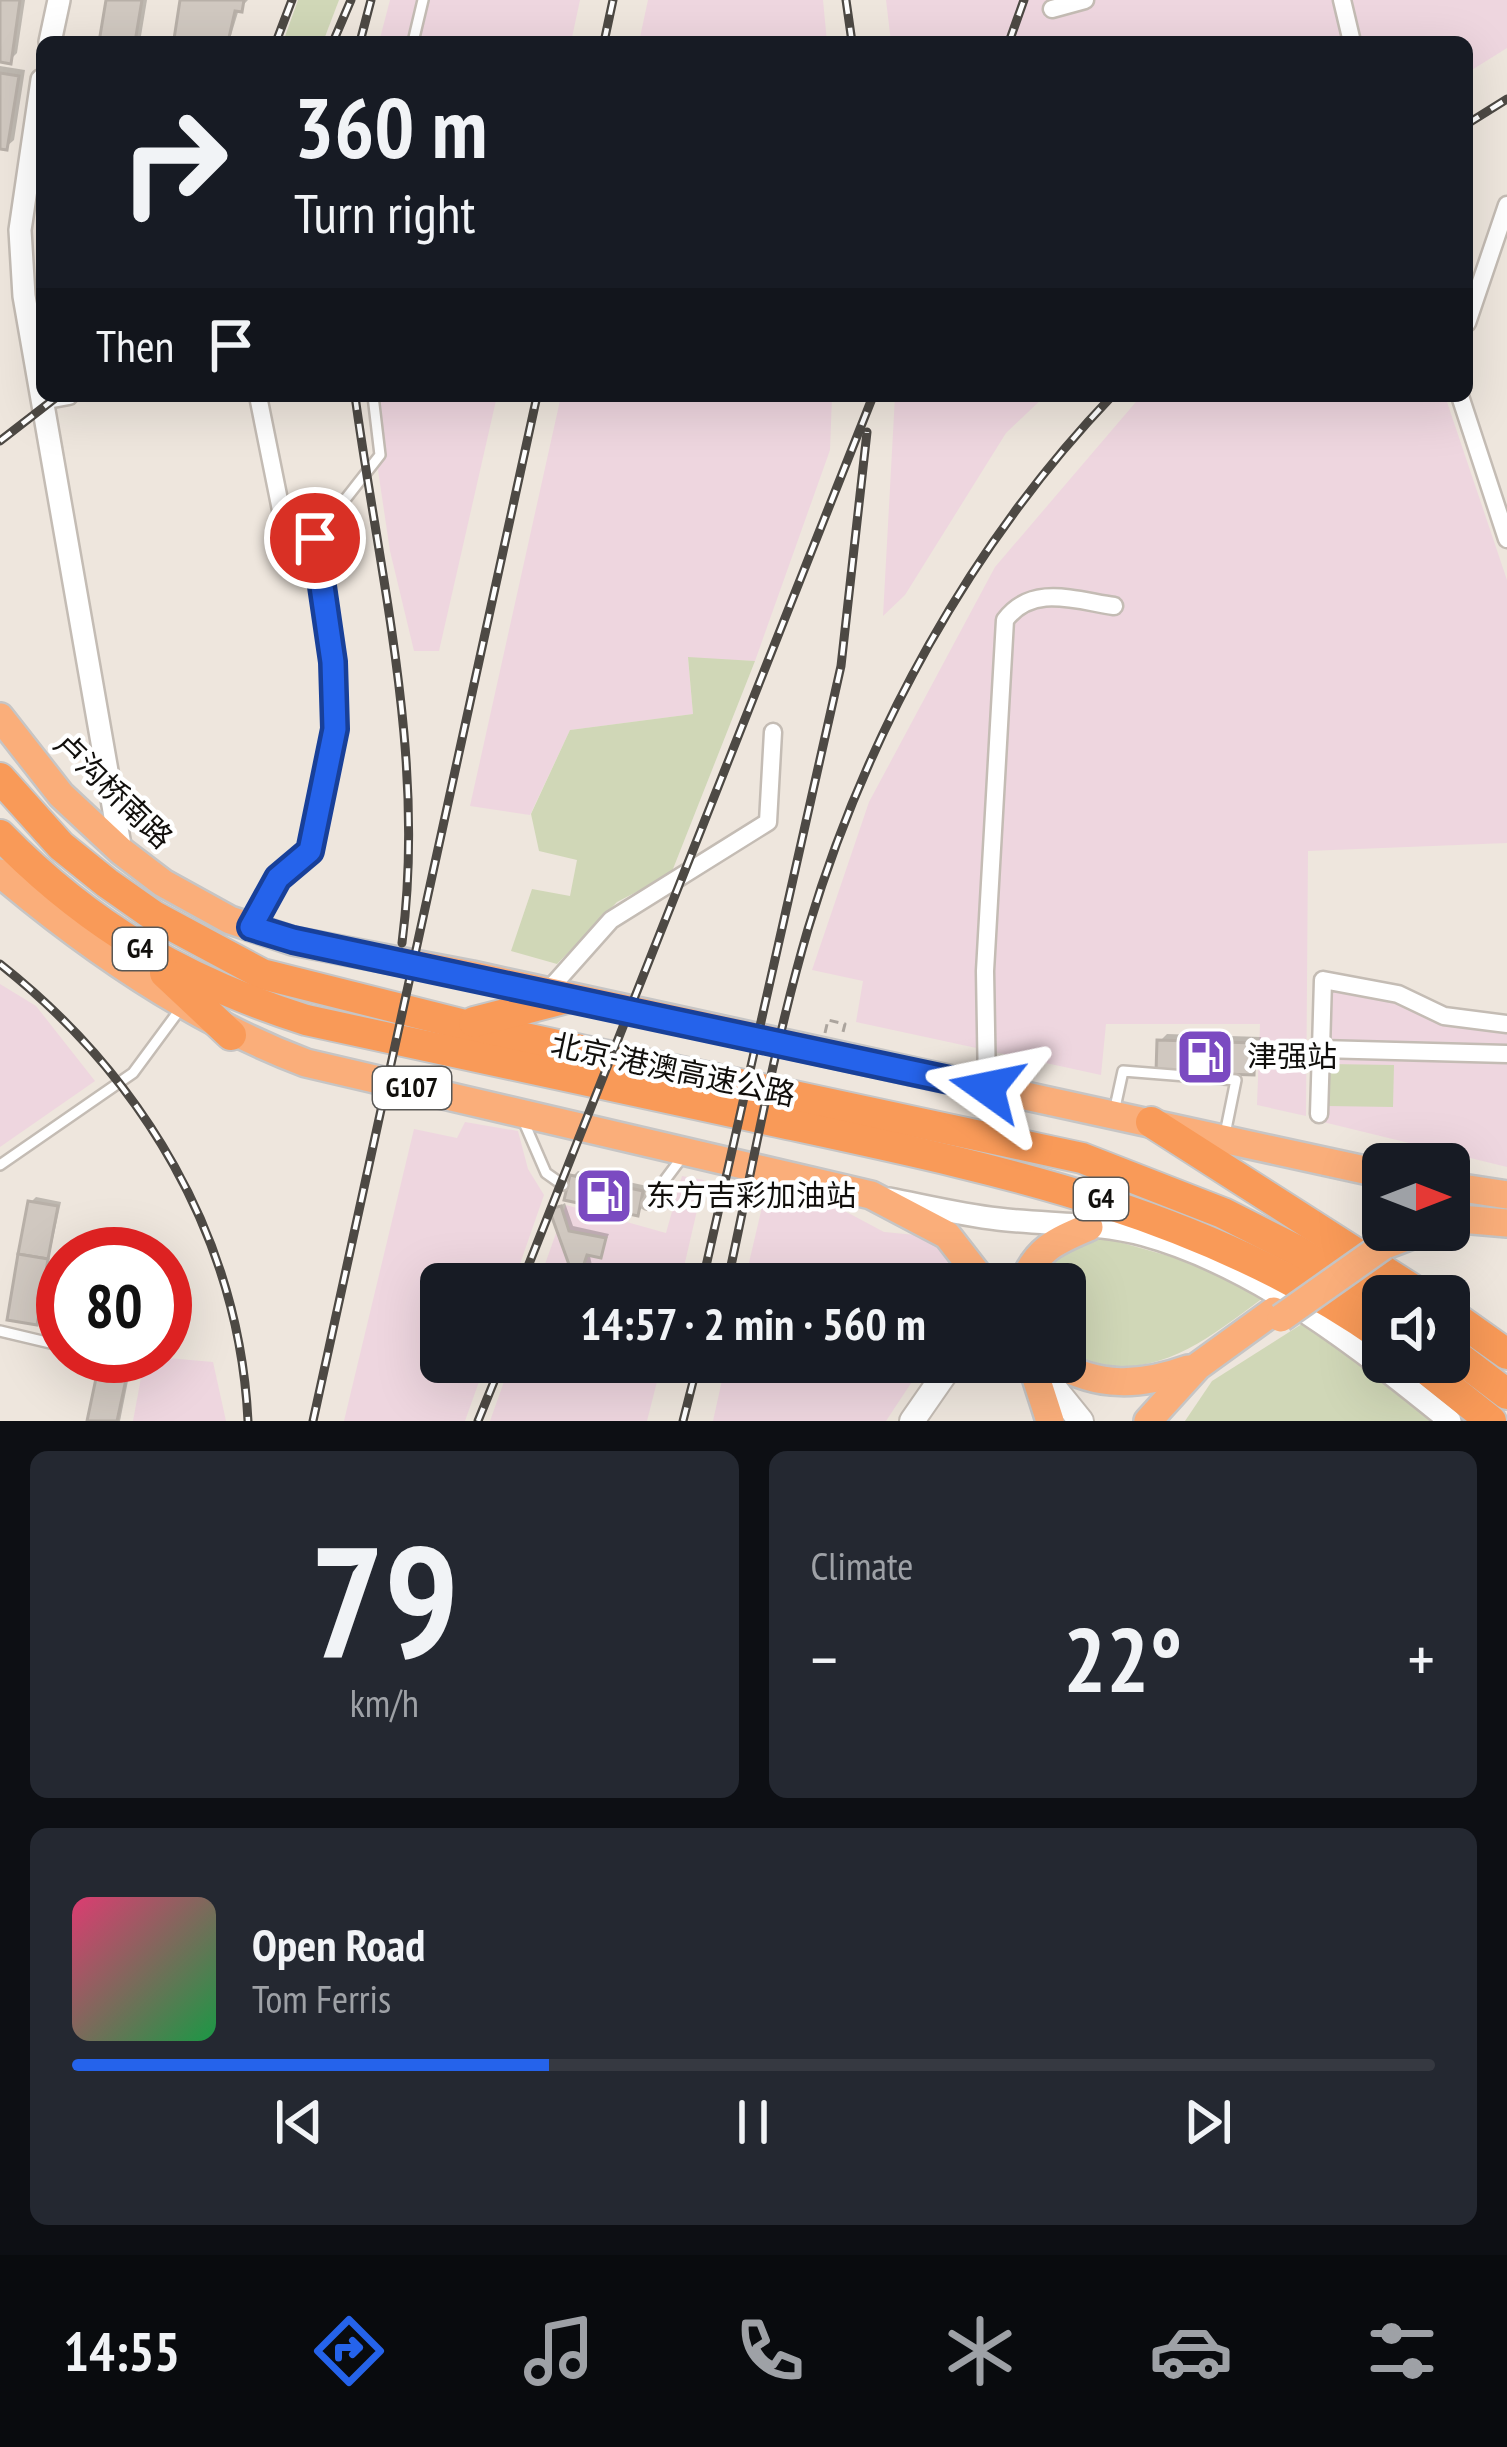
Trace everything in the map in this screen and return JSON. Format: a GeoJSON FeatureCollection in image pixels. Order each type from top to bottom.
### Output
{"type":"FeatureCollection","features":[{"type":"Feature","properties":{"kind":"highway","name":"卢沟桥南路"},"geometry":{"type":"LineString","coordinates":[[0,717],[62,795],[121,851],[163,883],[251,927],[1362,1169]]}},
{"type":"Feature","properties":{"kind":"highway","name":"北京-港澳高速公路"},"geometry":{"type":"LineString","coordinates":[[0,778],[62,846],[107,884],[216,953],[314,990],[1082,1158],[1223,1214],[1297,1250],[1362,1291]]}},
{"type":"Feature","properties":{"kind":"highway","name":"北京-港澳高速公路"},"geometry":{"type":"LineString","coordinates":[[0,835],[88,917],[139,948],[249,1002],[306,1020],[1016,1173],[1136,1210],[1283,1275],[1362,1324]]}},
{"type":"Feature","properties":{"kind":"highway","name":"G107"},"geometry":{"type":"LineString","coordinates":[[0,873],[48,914],[231,1035],[306,1063],[871,1196],[946,1235],[968,1263]]}},
{"type":"Feature","properties":{"kind":"highway"},"geometry":{"type":"LineString","coordinates":[[139,948],[231,1035]]}},
{"type":"Feature","properties":{"kind":"highway"},"geometry":{"type":"LineString","coordinates":[[465,1024],[556,995]]}},
{"type":"Feature","properties":{"kind":"highway"},"geometry":{"type":"LineString","coordinates":[[1150,1122],[1390,1275]]}},
{"type":"Feature","properties":{"kind":"highway"},"geometry":{"type":"LineString","coordinates":[[1470,1189],[1507,1195]]}},
{"type":"Feature","properties":{"kind":"highway"},"geometry":{"type":"LineString","coordinates":[[1470,1220],[1507,1223]]}},
{"type":"Feature","properties":{"kind":"highway"},"geometry":{"type":"LineString","coordinates":[[1031,1263],[1046,1246],[1088,1227]]}},
{"type":"Feature","properties":{"kind":"highway"},"geometry":{"type":"LineString","coordinates":[[1470,1231],[1507,1234]]}},
{"type":"Feature","properties":{"kind":"highway"},"geometry":{"type":"LineString","coordinates":[[1163,1421],[1197,1380],[1366,1251]]}},
{"type":"Feature","properties":{"kind":"highway"},"geometry":{"type":"LineString","coordinates":[[1086,1375],[1106,1383],[1162,1378],[1198,1366],[1278,1315]]}},
{"type":"Feature","properties":{"kind":"highway"},"geometry":{"type":"LineString","coordinates":[[1470,1335],[1507,1350]]}},
{"type":"Feature","properties":{"kind":"highway"},"geometry":{"type":"LineString","coordinates":[[1470,1349],[1507,1394]]}},
{"type":"Feature","properties":{"kind":"highway"},"geometry":{"type":"LineString","coordinates":[[1148,1421],[1198,1366]]}},
{"type":"Feature","properties":{"kind":"highway"},"geometry":{"type":"LineString","coordinates":[[1039,1383],[1051,1421]]}},
{"type":"Feature","properties":{"kind":"highway"},"geometry":{"type":"LineString","coordinates":[[1443,1383],[1491,1421]]}},
{"type":"Feature","properties":{"kind":"main road"},"geometry":{"type":"LineString","coordinates":[[912,1421],[938,1383]]}},
{"type":"Feature","properties":{"kind":"main road"},"geometry":{"type":"LineString","coordinates":[[1050,1383],[1082,1421]]}},
{"type":"Feature","properties":{"kind":"street"},"geometry":{"type":"LineString","coordinates":[[51,36],[59,0]]}},
{"type":"Feature","properties":{"kind":"street"},"geometry":{"type":"LineString","coordinates":[[1052,9],[1085,0]]}},
{"type":"Feature","properties":{"kind":"street"},"geometry":{"type":"LineString","coordinates":[[1341,2],[1350,36]]}},
{"type":"Feature","properties":{"kind":"street"},"geometry":{"type":"LineString","coordinates":[[36,121],[20,230],[24,296],[36,365]]}},
{"type":"Feature","properties":{"kind":"street"},"geometry":{"type":"LineString","coordinates":[[1473,305],[1507,205]]}},
{"type":"Feature","properties":{"kind":"street"},"geometry":{"type":"LineString","coordinates":[[42,402],[121,851]]}},
{"type":"Feature","properties":{"kind":"street"},"geometry":{"type":"LineString","coordinates":[[259,402],[286,536],[315,538]]}},
{"type":"Feature","properties":{"kind":"street"},"geometry":{"type":"LineString","coordinates":[[1463,402],[1507,539]]}},
{"type":"Feature","properties":{"kind":"street"},"geometry":{"type":"LineString","coordinates":[[987,1088],[985,971],[1005,620],[1017,604],[1033,596],[1114,606]]}},
{"type":"Feature","properties":{"kind":"street"},"geometry":{"type":"LineString","coordinates":[[556,995],[611,920],[768,822],[773,732]]}},
{"type":"Feature","properties":{"kind":"street"},"geometry":{"type":"LineString","coordinates":[[1319,1114],[1323,980],[1398,994],[1444,1016],[1507,1024]]}},
{"type":"Feature","properties":{"kind":"street"},"geometry":{"type":"LineString","coordinates":[[1321,1049],[1507,1054]]}},
{"type":"Feature","properties":{"kind":"street"},"geometry":{"type":"LineString","coordinates":[[871,1196],[1168,1243],[1262,1289],[1328,1329],[1450,1421]]}},
{"type":"Feature","properties":{"kind":"lane"},"geometry":{"type":"LineString","coordinates":[[414,36],[423,0]]}},
{"type":"Feature","properties":{"kind":"lane"},"geometry":{"type":"LineString","coordinates":[[251,927],[278,878],[310,851],[335,729],[333,662],[315,538],[380,455],[374,402]]}},
{"type":"Feature","properties":{"kind":"lane"},"geometry":{"type":"LineString","coordinates":[[0,1165],[134,1073],[184,1004]]}},
{"type":"Feature","properties":{"kind":"lane"},"geometry":{"type":"LineString","coordinates":[[1114,1114],[1123,1071],[1236,1080],[1224,1139]]}},
{"type":"Feature","properties":{"kind":"lane"},"geometry":{"type":"LineString","coordinates":[[522,1114],[533,1151],[562,1185]]}},
{"type":"Feature","properties":{"kind":"lane"},"geometry":{"type":"LineString","coordinates":[[647,1204],[684,1154]]}},
{"type":"Feature","properties":{"kind":"lane"},"geometry":{"type":"LineString","coordinates":[[0,1331],[36,1340]]}},
{"type":"Feature","properties":{"kind":"path"},"geometry":{"type":"LineString","coordinates":[[825,1035],[828,1020],[845,1024],[842,1039]]}},
{"type":"Feature","properties":{"kind":"shaded area"},"geometry":{"type":"Polygon","coordinates":[[[390,0],[580,0],[572,36],[381,36],[390,0]]]}},
{"type":"Feature","properties":{"kind":"shaded area"},"geometry":{"type":"Polygon","coordinates":[[[648,0],[823,0],[826,36],[640,36],[648,0]]]}},
{"type":"Feature","properties":{"kind":"shaded area"},"geometry":{"type":"Polygon","coordinates":[[[886,0],[1507,0],[1507,48],[1473,69],[1473,36],[890,36],[886,0]]]}},
{"type":"Feature","properties":{"kind":"shaded area"},"geometry":{"type":"Polygon","coordinates":[[[368,402],[496,402],[439,651],[414,651],[390,551],[368,402]]]}},
{"type":"Feature","properties":{"kind":"shaded area"},"geometry":{"type":"Polygon","coordinates":[[[560,402],[832,402],[830,450],[755,661],[688,658],[693,714],[570,730],[530,815],[470,806],[560,402]]]}},
{"type":"Feature","properties":{"kind":"shaded area"},"geometry":{"type":"Polygon","coordinates":[[[895,402],[1039,402],[1006,433],[905,595],[883,616],[895,402]]]}},
{"type":"Feature","properties":{"kind":"shaded area"},"geometry":{"type":"Polygon","coordinates":[[[1136,402],[1447,402],[1507,580],[1507,843],[1308,851],[1306,1116],[1257,1105],[1260,1024],[1106,1024],[1101,1075],[856,1022],[863,981],[812,970],[869,802],[995,567],[1136,402]]]}},
{"type":"Feature","properties":{"kind":"shaded area"},"geometry":{"type":"Polygon","coordinates":[[[1326,975],[1399,986],[1453,1010],[1507,1015],[1507,1167],[1470,1158],[1470,1143],[1409,1143],[1315,1120],[1326,975]]]}},
{"type":"Feature","properties":{"kind":"shaded area"},"geometry":{"type":"Polygon","coordinates":[[[0,984],[36,1006],[95,1081],[0,1147],[0,984]]]}},
{"type":"Feature","properties":{"kind":"shaded area"},"geometry":{"type":"Polygon","coordinates":[[[465,1122],[518,1131],[528,1169],[544,1195],[520,1263],[420,1263],[420,1383],[479,1383],[465,1421],[344,1421],[414,1129],[457,1138],[465,1122]]]}},
{"type":"Feature","properties":{"kind":"shaded area"},"geometry":{"type":"Polygon","coordinates":[[[682,1176],[704,1180],[685,1263],[545,1263],[566,1205],[666,1233],[682,1176]]]}},
{"type":"Feature","properties":{"kind":"shaded area"},"geometry":{"type":"Polygon","coordinates":[[[766,1190],[839,1208],[884,1232],[926,1236],[949,1249],[957,1263],[749,1263],[766,1190]]]}},
{"type":"Feature","properties":{"kind":"shaded area"},"geometry":{"type":"Polygon","coordinates":[[[192,1360],[213,1362],[226,1421],[133,1421],[140,1383],[192,1383],[192,1360]]]}},
{"type":"Feature","properties":{"kind":"shaded area"},"geometry":{"type":"Polygon","coordinates":[[[504,1383],[657,1383],[647,1421],[490,1421],[504,1383]]]}},
{"type":"Feature","properties":{"kind":"shaded area"},"geometry":{"type":"Polygon","coordinates":[[[721,1383],[911,1383],[886,1421],[713,1421],[721,1383]]]}},
{"type":"Feature","properties":{"kind":"green space"},"geometry":{"type":"Polygon","coordinates":[[[298,0],[339,0],[325,36],[285,36],[298,0]]]}},
{"type":"Feature","properties":{"kind":"green space"},"geometry":{"type":"Polygon","coordinates":[[[688,657],[755,661],[671,874],[617,902],[557,964],[511,951],[532,889],[570,896],[577,860],[539,851],[531,814],[570,730],[693,714],[688,657]]]}},
{"type":"Feature","properties":{"kind":"green space"},"geometry":{"type":"Polygon","coordinates":[[[1328,1064],[1394,1065],[1393,1107],[1327,1106],[1328,1064]]]}},
{"type":"Feature","properties":{"kind":"green space"},"geometry":{"type":"Polygon","coordinates":[[[1091,1234],[1278,1287],[1180,1353],[1128,1367],[1098,1366],[1086,1363],[1086,1263],[1045,1263],[1091,1234]]]}},
{"type":"Feature","properties":{"kind":"green space"},"geometry":{"type":"Polygon","coordinates":[[[1316,1315],[1362,1348],[1362,1383],[1412,1383],[1466,1421],[1185,1421],[1212,1381],[1316,1315]]]}},
{"type":"Feature","properties":{"kind":"building"},"geometry":{"type":"Polygon","coordinates":[[[0,0],[20,0],[11,64],[0,62],[0,0]]]}},
{"type":"Feature","properties":{"kind":"building"},"geometry":{"type":"Polygon","coordinates":[[[106,0],[142,0],[136,36],[100,36],[106,0]]]}},
{"type":"Feature","properties":{"kind":"building"},"geometry":{"type":"Polygon","coordinates":[[[180,0],[244,0],[242,12],[235,11],[229,36],[174,36],[180,0]]]}},
{"type":"Feature","properties":{"kind":"building"},"geometry":{"type":"Polygon","coordinates":[[[0,73],[19,76],[7,150],[0,149],[0,73]]]}},
{"type":"Feature","properties":{"kind":"building","name":"津强站"},"geometry":{"type":"Polygon","coordinates":[[[1157,1040],[1255,1043],[1254,1075],[1156,1072],[1157,1040]]]}},
{"type":"Feature","properties":{"kind":"building","name":"东方吉彩加油站"},"geometry":{"type":"Polygon","coordinates":[[[570,1175],[643,1191],[638,1216],[564,1200],[570,1175]]]}},
{"type":"Feature","properties":{"kind":"building"},"geometry":{"type":"Polygon","coordinates":[[[28,1201],[58,1206],[54,1227],[36,1227],[36,1257],[18,1254],[28,1201]]]}},
{"type":"Feature","properties":{"kind":"building"},"geometry":{"type":"Polygon","coordinates":[[[561,1206],[569,1231],[606,1238],[601,1258],[587,1255],[584,1263],[568,1263],[549,1209],[561,1206]]]}},
{"type":"Feature","properties":{"kind":"building"},"geometry":{"type":"Polygon","coordinates":[[[18,1254],[36,1257],[36,1325],[7,1320],[18,1254]]]}},
{"type":"Feature","properties":{"kind":"building"},"geometry":{"type":"Polygon","coordinates":[[[95,1383],[125,1383],[117,1421],[87,1421],[95,1383]]]}},
{"type":"Feature","properties":{"kind":"railway"},"geometry":{"type":"LineString","coordinates":[[278,36],[292,0]]}},
{"type":"Feature","properties":{"kind":"railway"},"geometry":{"type":"LineString","coordinates":[[336,36],[351,0]]}},
{"type":"Feature","properties":{"kind":"railway"},"geometry":{"type":"LineString","coordinates":[[362,36],[371,0]]}},
{"type":"Feature","properties":{"kind":"railway"},"geometry":{"type":"LineString","coordinates":[[605,36],[613,0]]}},
{"type":"Feature","properties":{"kind":"railway"},"geometry":{"type":"LineString","coordinates":[[846,0],[851,36]]}},
{"type":"Feature","properties":{"kind":"railway"},"geometry":{"type":"LineString","coordinates":[[1011,36],[1024,0]]}},
{"type":"Feature","properties":{"kind":"railway"},"geometry":{"type":"LineString","coordinates":[[1473,120],[1507,99]]}},
{"type":"Feature","properties":{"kind":"railway"},"geometry":{"type":"LineString","coordinates":[[0,441],[50,402]]}},
{"type":"Feature","properties":{"kind":"railway"},"geometry":{"type":"LineString","coordinates":[[356,402],[404,737],[408,874],[402,943]]}},
{"type":"Feature","properties":{"kind":"railway"},"geometry":{"type":"LineString","coordinates":[[313,1421],[536,402]]}},
{"type":"Feature","properties":{"kind":"railway"},"geometry":{"type":"LineString","coordinates":[[529,1263],[871,402]]}},
{"type":"Feature","properties":{"kind":"railway"},"geometry":{"type":"LineString","coordinates":[[731,1263],[796,973],[832,856],[860,785],[892,714],[969,578],[1013,514],[1107,402]]}},
{"type":"Feature","properties":{"kind":"railway"},"geometry":{"type":"LineString","coordinates":[[707,1263],[841,666],[867,432]]}},
{"type":"Feature","properties":{"kind":"railway"},"geometry":{"type":"LineString","coordinates":[[0,964],[97,1057],[174,1165],[203,1225],[225,1288],[241,1353],[248,1421]]}},
{"type":"Feature","properties":{"kind":"railway"},"geometry":{"type":"LineString","coordinates":[[478,1421],[493,1383]]}},
{"type":"Feature","properties":{"kind":"railway"},"geometry":{"type":"LineString","coordinates":[[683,1421],[693,1383]]}},
{"type":"Feature","properties":{"kind":"place","name":"津强站"},"geometry":{"type":"Point","coordinates":[1205,1057]}},
{"type":"Feature","properties":{"kind":"place","name":"东方吉彩加油站"},"geometry":{"type":"Point","coordinates":[604,1196]}},
{"type":"Feature","properties":{"kind":"route"},"geometry":{"type":"LineString","coordinates":[[315,538],[333,662],[335,729],[310,851],[278,878],[251,927],[293,940],[472,974],[987,1088]]}}]}
